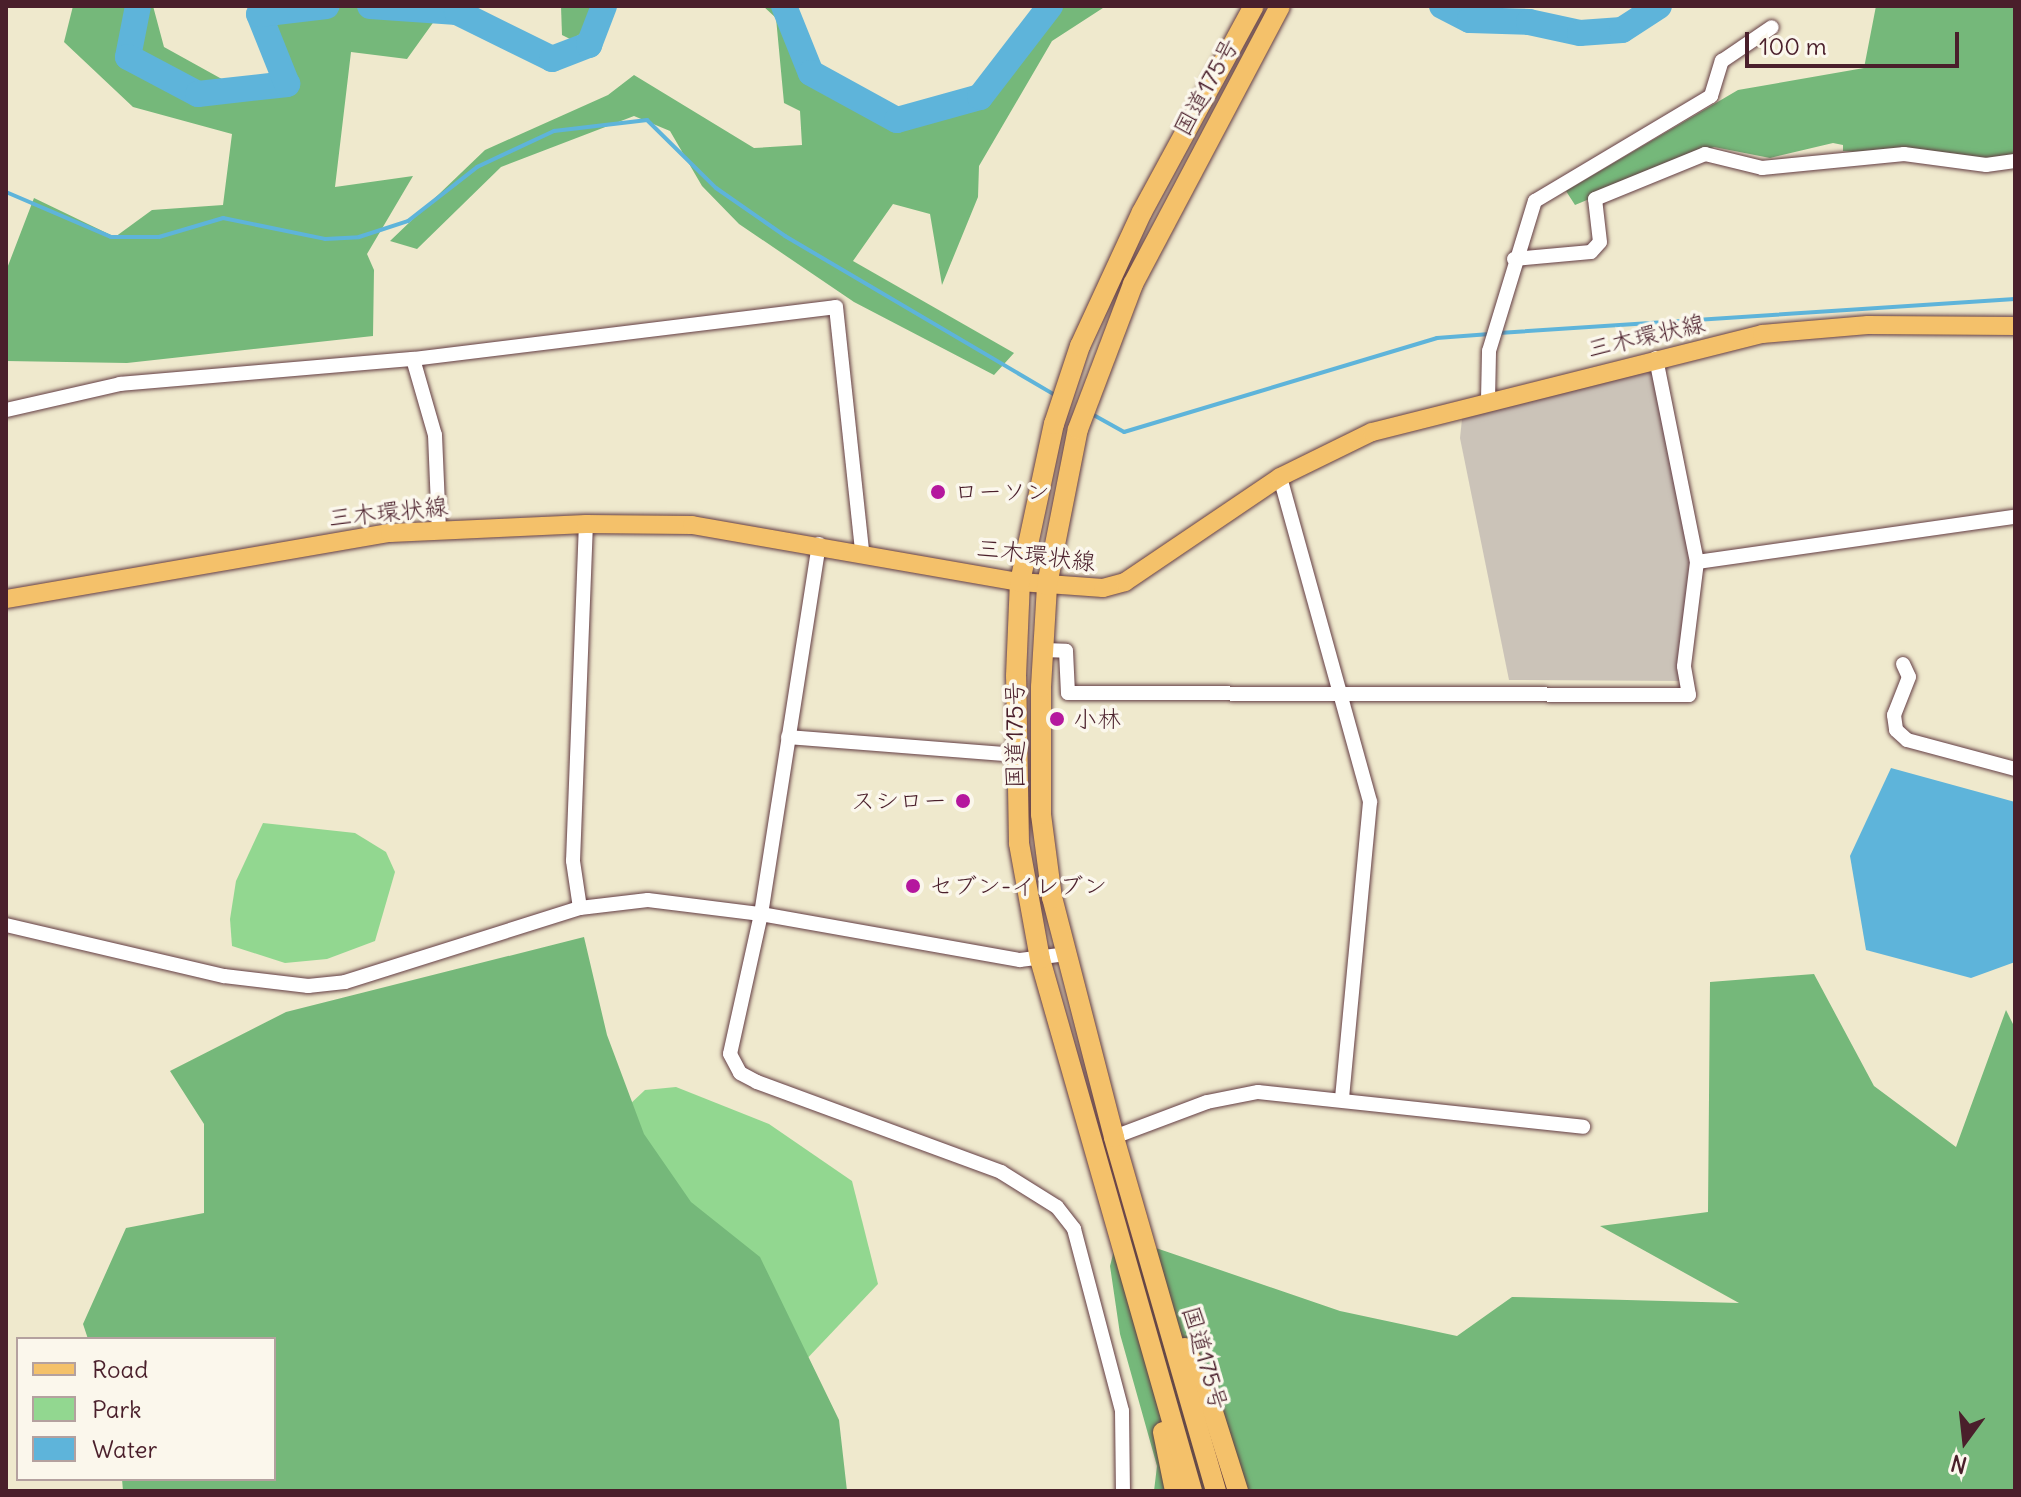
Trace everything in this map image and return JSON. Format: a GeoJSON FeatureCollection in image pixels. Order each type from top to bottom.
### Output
{"type":"FeatureCollection","features":[{"type":"Feature","properties":{"kind":"highway","name":"国道175号"},"geometry":{"type":"LineString","coordinates":[[1192,1491],[1040,959],[1019,843],[1016,755],[1020,582],[1054,424],[1080,346],[1142,212],[1254,6]]}},
{"type":"Feature","properties":{"kind":"highway","name":"国道175号"},"geometry":{"type":"LineString","coordinates":[[1216,1491],[1114,1137],[1066,954],[1041,814],[1043,650],[1047,585],[1078,429],[1104,356],[1133,284],[1280,6]]}},
{"type":"Feature","properties":{"kind":"highway"},"geometry":{"type":"LineString","coordinates":[[1163,1306],[1206,1390],[1238,1491]]}},
{"type":"Feature","properties":{"kind":"highway"},"geometry":{"type":"LineString","coordinates":[[1142,1311],[1175,1491]]}},
{"type":"Feature","properties":{"kind":"main road","name":"三木環状線"},"geometry":{"type":"LineString","coordinates":[[6,599],[214,559],[439,529],[586,524],[692,525],[819,544],[1020,582],[1081,589],[1125,582],[1280,477],[1372,432],[1488,400],[1762,334],[1868,325],[2015,326]]}},
{"type":"Feature","properties":{"kind":"street"},"geometry":{"type":"LineString","coordinates":[[1488,400],[1489,351],[1514,259],[1535,201],[1711,96],[1722,61],[1772,27]]}},
{"type":"Feature","properties":{"kind":"street"},"geometry":{"type":"LineString","coordinates":[[1514,259],[1591,252],[1600,242],[1595,199],[1705,154],[1762,168],[1904,154],[1986,165],[2015,161]]}},
{"type":"Feature","properties":{"kind":"street"},"geometry":{"type":"LineString","coordinates":[[6,410],[120,384],[413,359],[836,307],[862,552]]}},
{"type":"Feature","properties":{"kind":"street"},"geometry":{"type":"LineString","coordinates":[[1043,650],[1066,651],[1068,693],[1689,695],[1684,666],[1697,562],[1656,358]]}},
{"type":"Feature","properties":{"kind":"street"},"geometry":{"type":"LineString","coordinates":[[413,359],[435,435],[439,529]]}},
{"type":"Feature","properties":{"kind":"street"},"geometry":{"type":"LineString","coordinates":[[1280,477],[1370,802],[1342,1098]]}},
{"type":"Feature","properties":{"kind":"street"},"geometry":{"type":"LineString","coordinates":[[1697,562],[2015,517]]}},
{"type":"Feature","properties":{"kind":"street"},"geometry":{"type":"LineString","coordinates":[[580,908],[573,861],[586,524]]}},
{"type":"Feature","properties":{"kind":"street"},"geometry":{"type":"LineString","coordinates":[[819,544],[761,914],[730,1054],[740,1073],[1001,1172],[1057,1207],[1074,1229],[1122,1411],[1123,1491]]}},
{"type":"Feature","properties":{"kind":"street"},"geometry":{"type":"LineString","coordinates":[[1903,664],[1909,677],[1894,715],[1896,730],[1907,740],[2015,769]]}},
{"type":"Feature","properties":{"kind":"street"},"geometry":{"type":"LineString","coordinates":[[788,737],[1016,755]]}},
{"type":"Feature","properties":{"kind":"street"},"geometry":{"type":"LineString","coordinates":[[6,925],[224,976],[308,986],[345,982],[580,908],[648,900],[761,914],[914,944],[1040,959],[1066,954]]}},
{"type":"Feature","properties":{"kind":"street"},"geometry":{"type":"LineString","coordinates":[[1114,1137],[1207,1102],[1258,1092],[1342,1098],[1583,1127]]}},
{"type":"Feature","properties":{"kind":"shaded area"},"geometry":{"type":"Polygon","coordinates":[[[1651,370],[1692,545],[1684,681],[1509,680],[1460,438],[1462,419],[1651,370]]]}},
{"type":"Feature","properties":{"kind":"green space"},"geometry":{"type":"Polygon","coordinates":[[[73,6],[153,6],[164,47],[229,83],[296,78],[265,17],[278,6],[445,6],[407,59],[351,52],[335,187],[413,176],[367,254],[374,270],[373,336],[127,363],[6,361],[6,271],[34,198],[115,237],[152,210],[223,205],[232,134],[133,107],[64,42],[73,6]]]}},
{"type":"Feature","properties":{"kind":"green space"},"geometry":{"type":"Polygon","coordinates":[[[561,6],[592,6],[581,33],[572,40],[562,35],[561,6]]]}},
{"type":"Feature","properties":{"kind":"green space"},"geometry":{"type":"Polygon","coordinates":[[[763,6],[794,6],[800,63],[830,92],[880,121],[991,93],[1020,64],[1035,6],[1106,6],[1052,41],[979,166],[978,197],[942,285],[930,214],[893,204],[853,261],[1014,353],[994,375],[854,302],[739,224],[702,186],[670,131],[634,116],[501,167],[417,249],[390,241],[485,150],[608,95],[634,75],[754,148],[802,145],[800,111],[784,103],[776,18],[763,6]]]}},
{"type":"Feature","properties":{"kind":"green space"},"geometry":{"type":"Polygon","coordinates":[[[1876,6],[2015,6],[2015,157],[1984,161],[1843,151],[1843,145],[1833,143],[1770,158],[1714,147],[1575,205],[1566,191],[1738,90],[1864,68],[1876,6]]]}},
{"type":"Feature","properties":{"kind":"green space"},"geometry":{"type":"Polygon","coordinates":[[[263,823],[355,833],[386,852],[395,872],[375,941],[327,959],[285,963],[232,946],[230,919],[236,881],[263,823]]]}},
{"type":"Feature","properties":{"kind":"green space"},"geometry":{"type":"Polygon","coordinates":[[[584,937],[607,1035],[644,1134],[691,1202],[760,1257],[839,1420],[847,1491],[123,1491],[122,1481],[276,1481],[276,1337],[87,1337],[83,1324],[126,1228],[204,1213],[204,1124],[170,1071],[286,1012],[584,937]]]}},
{"type":"Feature","properties":{"kind":"green space"},"geometry":{"type":"Polygon","coordinates":[[[1814,974],[1874,1086],[1956,1147],[2006,1010],[2015,1028],[2015,1491],[1154,1491],[1157,1466],[1120,1334],[1110,1266],[1118,1235],[1340,1311],[1457,1336],[1512,1297],[1739,1303],[1600,1226],[1708,1212],[1710,982],[1814,974]]]}},
{"type":"Feature","properties":{"kind":"green space"},"geometry":{"type":"Polygon","coordinates":[[[676,1087],[769,1124],[852,1181],[878,1284],[722,1448],[610,1123],[645,1090],[676,1087]]]}},
{"type":"Feature","properties":{"kind":"water"},"geometry":{"type":"Polygon","coordinates":[[[1891,768],[2015,802],[2015,962],[1971,978],[1866,950],[1850,856],[1891,768]]]}},
{"type":"Feature","properties":{"kind":"waterway"},"geometry":{"type":"LineString","coordinates":[[138,6],[128,57],[198,94],[287,84],[259,14],[327,6]]}},
{"type":"Feature","properties":{"kind":"waterway"},"geometry":{"type":"LineString","coordinates":[[370,6],[457,12],[552,59],[589,45],[604,6]]}},
{"type":"Feature","properties":{"kind":"waterway"},"geometry":{"type":"LineString","coordinates":[[784,6],[811,73],[897,120],[980,97],[1050,6]]}},
{"type":"Feature","properties":{"kind":"waterway"},"geometry":{"type":"LineString","coordinates":[[1442,6],[1470,20],[1529,22],[1580,33],[1622,30],[1659,6]]}},
{"type":"Feature","properties":{"kind":"waterway"},"geometry":{"type":"LineString","coordinates":[[6,192],[111,237],[159,237],[223,218],[325,239],[359,237],[408,221],[477,167],[554,131],[647,120],[716,188],[785,236],[1057,396]]}},
{"type":"Feature","properties":{"kind":"waterway"},"geometry":{"type":"LineString","coordinates":[[1499,333],[2015,299]]}},
{"type":"Feature","properties":{"kind":"waterway"},"geometry":{"type":"LineString","coordinates":[[1090,413],[1124,432],[1437,338],[1490,334]]}},
{"type":"Feature","properties":{"kind":"place","name":"ローソン"},"geometry":{"type":"Point","coordinates":[938,492]}},
{"type":"Feature","properties":{"kind":"place","name":"小林"},"geometry":{"type":"Point","coordinates":[1057,719]}},
{"type":"Feature","properties":{"kind":"place","name":"スシロー"},"geometry":{"type":"Point","coordinates":[963,801]}},
{"type":"Feature","properties":{"kind":"place","name":"セブン-イレブン"},"geometry":{"type":"Point","coordinates":[913,886]}}]}
